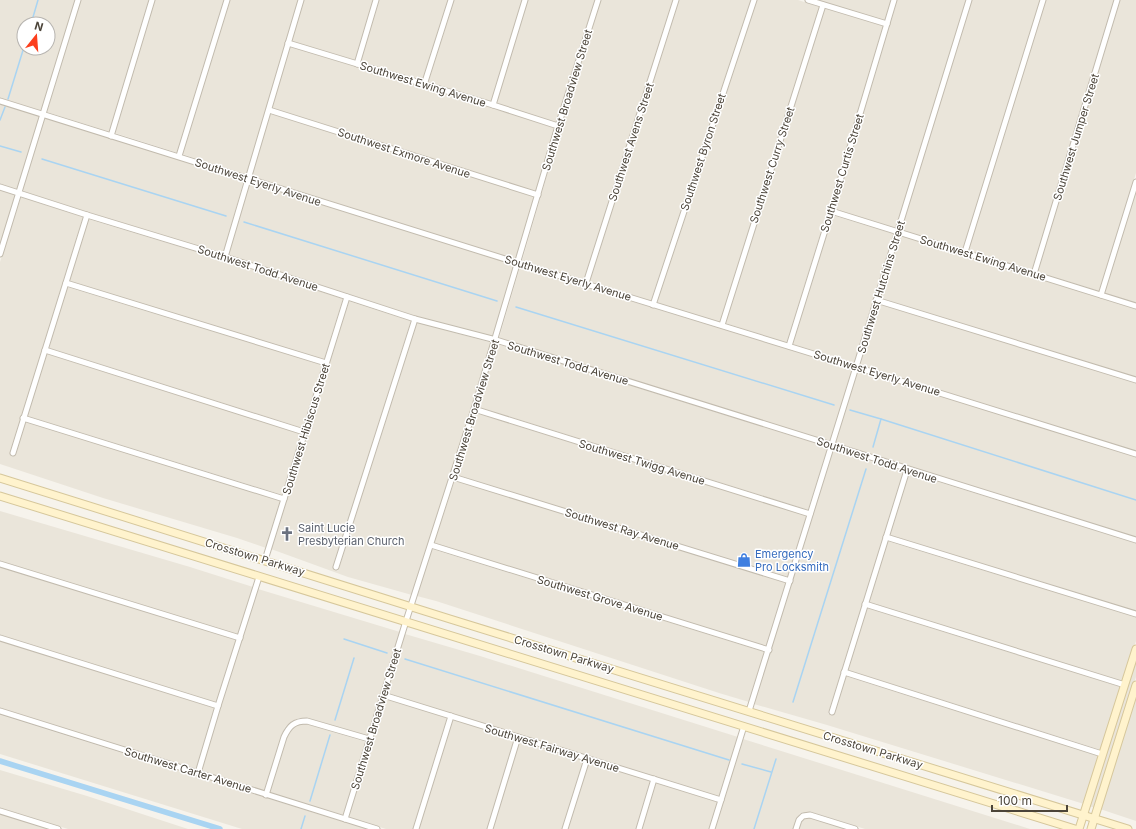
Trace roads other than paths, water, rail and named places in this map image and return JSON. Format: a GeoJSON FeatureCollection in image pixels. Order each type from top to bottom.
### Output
{"type":"FeatureCollection","features":[{"type":"Feature","properties":{"kind":"main road","name":"Crosstown Parkway"},"geometry":{"type":"LineString","coordinates":[[0,478],[1128,829]]}},
{"type":"Feature","properties":{"kind":"main road","name":"Crosstown Parkway"},"geometry":{"type":"LineString","coordinates":[[0,496],[1076,829]]}},
{"type":"Feature","properties":{"kind":"main road"},"geometry":{"type":"LineString","coordinates":[[1080,829],[1102,754],[1136,649]]}},
{"type":"Feature","properties":{"kind":"main road"},"geometry":{"type":"LineString","coordinates":[[1091,829],[1136,685]]}},
{"type":"Feature","properties":{"kind":"street"},"geometry":{"type":"LineString","coordinates":[[0,254],[78,0]]}},
{"type":"Feature","properties":{"kind":"street"},"geometry":{"type":"LineString","coordinates":[[111,136],[152,0]]}},
{"type":"Feature","properties":{"kind":"street"},"geometry":{"type":"LineString","coordinates":[[179,156],[227,0]]}},
{"type":"Feature","properties":{"kind":"street"},"geometry":{"type":"LineString","coordinates":[[225,257],[301,0]]}},
{"type":"Feature","properties":{"kind":"street"},"geometry":{"type":"LineString","coordinates":[[357,64],[376,0]]}},
{"type":"Feature","properties":{"kind":"street"},"geometry":{"type":"LineString","coordinates":[[424,85],[451,0]]}},
{"type":"Feature","properties":{"kind":"street"},"geometry":{"type":"LineString","coordinates":[[493,105],[525,0]]}},
{"type":"Feature","properties":{"kind":"street","name":"Southwest Broadview Street"},"geometry":{"type":"LineString","coordinates":[[345,819],[410,606],[453,477],[496,340],[558,126],[598,0]]}},
{"type":"Feature","properties":{"kind":"street","name":"Southwest Avens Street"},"geometry":{"type":"LineString","coordinates":[[586,283],[676,0]]}},
{"type":"Feature","properties":{"kind":"street","name":"Southwest Byron Street"},"geometry":{"type":"LineString","coordinates":[[653,305],[754,0]]}},
{"type":"Feature","properties":{"kind":"street"},"geometry":{"type":"LineString","coordinates":[[808,0],[887,24]]}},
{"type":"Feature","properties":{"kind":"street","name":"Southwest Curtis Street"},"geometry":{"type":"LineString","coordinates":[[789,346],[831,212],[894,0]]}},
{"type":"Feature","properties":{"kind":"street","name":"Southwest Hutchins Street"},"geometry":{"type":"LineString","coordinates":[[749,712],[969,0]]}},
{"type":"Feature","properties":{"kind":"street"},"geometry":{"type":"LineString","coordinates":[[965,252],[1042,0]]}},
{"type":"Feature","properties":{"kind":"street","name":"Southwest Jumper Street"},"geometry":{"type":"LineString","coordinates":[[1034,274],[1117,0]]}},
{"type":"Feature","properties":{"kind":"street","name":"Southwest Curry Street"},"geometry":{"type":"LineString","coordinates":[[722,325],[823,4]]}},
{"type":"Feature","properties":{"kind":"street","name":"Southwest Ewing Avenue"},"geometry":{"type":"LineString","coordinates":[[288,43],[558,126]]}},
{"type":"Feature","properties":{"kind":"street","name":"Southwest Eyerly Avenue"},"geometry":{"type":"LineString","coordinates":[[0,101],[1136,454]]}},
{"type":"Feature","properties":{"kind":"street","name":"Southwest Exmore Avenue"},"geometry":{"type":"LineString","coordinates":[[269,110],[538,195]]}},
{"type":"Feature","properties":{"kind":"street"},"geometry":{"type":"LineString","coordinates":[[1101,295],[1136,182]]}},
{"type":"Feature","properties":{"kind":"street","name":"Southwest Todd Avenue"},"geometry":{"type":"LineString","coordinates":[[0,187],[225,257],[347,297],[415,318],[496,340],[832,445],[907,470],[1136,540]]}},
{"type":"Feature","properties":{"kind":"street","name":"Southwest Ewing Avenue"},"geometry":{"type":"LineString","coordinates":[[831,212],[965,252],[1136,306]]}},
{"type":"Feature","properties":{"kind":"street"},"geometry":{"type":"LineString","coordinates":[[13,453],[87,215]]}},
{"type":"Feature","properties":{"kind":"street"},"geometry":{"type":"LineString","coordinates":[[66,283],[326,363]]}},
{"type":"Feature","properties":{"kind":"street","name":"Southwest Hibiscus Street"},"geometry":{"type":"LineString","coordinates":[[265,560],[347,297]]}},
{"type":"Feature","properties":{"kind":"street"},"geometry":{"type":"LineString","coordinates":[[876,300],[1136,380]]}},
{"type":"Feature","properties":{"kind":"street"},"geometry":{"type":"LineString","coordinates":[[336,567],[415,318]]}},
{"type":"Feature","properties":{"kind":"street"},"geometry":{"type":"LineString","coordinates":[[45,350],[304,432]]}},
{"type":"Feature","properties":{"kind":"street","name":"Southwest Twigg Avenue"},"geometry":{"type":"LineString","coordinates":[[474,410],[810,514]]}},
{"type":"Feature","properties":{"kind":"street"},"geometry":{"type":"LineString","coordinates":[[23,418],[284,498]]}},
{"type":"Feature","properties":{"kind":"street"},"geometry":{"type":"LineString","coordinates":[[832,712],[907,470]]}},
{"type":"Feature","properties":{"kind":"street","name":"Southwest Ray Avenue"},"geometry":{"type":"LineString","coordinates":[[453,477],[790,581]]}},
{"type":"Feature","properties":{"kind":"street"},"geometry":{"type":"LineString","coordinates":[[886,537],[1136,614]]}},
{"type":"Feature","properties":{"kind":"street","name":"Southwest Grove Avenue"},"geometry":{"type":"LineString","coordinates":[[431,545],[768,650]]}},
{"type":"Feature","properties":{"kind":"street"},"geometry":{"type":"LineString","coordinates":[[0,564],[240,638]]}},
{"type":"Feature","properties":{"kind":"street"},"geometry":{"type":"LineString","coordinates":[[198,773],[259,577]]}},
{"type":"Feature","properties":{"kind":"street"},"geometry":{"type":"LineString","coordinates":[[865,604],[1125,685]]}},
{"type":"Feature","properties":{"kind":"street"},"geometry":{"type":"LineString","coordinates":[[0,638],[218,706]]}},
{"type":"Feature","properties":{"kind":"street"},"geometry":{"type":"LineString","coordinates":[[844,672],[1102,754]]}},
{"type":"Feature","properties":{"kind":"street","name":"Southwest Fairway Avenue"},"geometry":{"type":"LineString","coordinates":[[383,695],[721,800]]}},
{"type":"Feature","properties":{"kind":"street","name":"Southwest Carter Avenue"},"geometry":{"type":"LineString","coordinates":[[0,712],[377,829]]}},
{"type":"Feature","properties":{"kind":"street"},"geometry":{"type":"LineString","coordinates":[[416,829],[451,716]]}},
{"type":"Feature","properties":{"kind":"street"},"geometry":{"type":"LineString","coordinates":[[266,795],[284,737],[288,728],[293,724],[300,721],[307,721],[369,740]]}},
{"type":"Feature","properties":{"kind":"street"},"geometry":{"type":"LineString","coordinates":[[712,829],[744,726]]}},
{"type":"Feature","properties":{"kind":"street"},"geometry":{"type":"LineString","coordinates":[[490,829],[518,737]]}},
{"type":"Feature","properties":{"kind":"street"},"geometry":{"type":"LineString","coordinates":[[565,829],[587,758]]}},
{"type":"Feature","properties":{"kind":"street"},"geometry":{"type":"LineString","coordinates":[[639,829],[654,780]]}},
{"type":"Feature","properties":{"kind":"street"},"geometry":{"type":"LineString","coordinates":[[0,811],[58,829]]}},
{"type":"Feature","properties":{"kind":"street"},"geometry":{"type":"LineString","coordinates":[[796,829],[799,820],[803,816],[810,815],[855,829]]}},
{"type":"Feature","properties":{"kind":"waterway"},"geometry":{"type":"LineString","coordinates":[[33,16],[38,0]]}},
{"type":"Feature","properties":{"kind":"waterway"},"geometry":{"type":"LineString","coordinates":[[8,99],[21,56]]}},
{"type":"Feature","properties":{"kind":"waterway"},"geometry":{"type":"LineString","coordinates":[[0,120],[5,107]]}},
{"type":"Feature","properties":{"kind":"waterway"},"geometry":{"type":"LineString","coordinates":[[0,146],[21,152]]}},
{"type":"Feature","properties":{"kind":"waterway"},"geometry":{"type":"LineString","coordinates":[[42,159],[226,216]]}},
{"type":"Feature","properties":{"kind":"waterway"},"geometry":{"type":"LineString","coordinates":[[244,222],[497,301]]}},
{"type":"Feature","properties":{"kind":"waterway"},"geometry":{"type":"LineString","coordinates":[[516,307],[834,405]]}},
{"type":"Feature","properties":{"kind":"waterway"},"geometry":{"type":"LineString","coordinates":[[850,410],[1136,500]]}},
{"type":"Feature","properties":{"kind":"waterway"},"geometry":{"type":"LineString","coordinates":[[873,447],[881,419]]}},
{"type":"Feature","properties":{"kind":"waterway"},"geometry":{"type":"LineString","coordinates":[[793,702],[866,469]]}},
{"type":"Feature","properties":{"kind":"waterway"},"geometry":{"type":"LineString","coordinates":[[344,639],[387,653]]}},
{"type":"Feature","properties":{"kind":"waterway"},"geometry":{"type":"LineString","coordinates":[[335,720],[354,658]]}},
{"type":"Feature","properties":{"kind":"waterway"},"geometry":{"type":"LineString","coordinates":[[405,659],[729,760]]}},
{"type":"Feature","properties":{"kind":"waterway"},"geometry":{"type":"LineString","coordinates":[[310,801],[330,735]]}},
{"type":"Feature","properties":{"kind":"waterway"},"geometry":{"type":"LineString","coordinates":[[754,829],[776,759]]}},
{"type":"Feature","properties":{"kind":"waterway"},"geometry":{"type":"LineString","coordinates":[[0,761],[220,829]]}},
{"type":"Feature","properties":{"kind":"waterway"},"geometry":{"type":"LineString","coordinates":[[742,764],[771,772]]}},
{"type":"Feature","properties":{"kind":"waterway"},"geometry":{"type":"LineString","coordinates":[[301,829],[305,816]]}},
{"type":"Feature","properties":{"kind":"place","name":"Saint Lucie Presbyterian Church"},"geometry":{"type":"Point","coordinates":[287,534]}},
{"type":"Feature","properties":{"kind":"place","name":"Emergency Pro Locksmith"},"geometry":{"type":"Point","coordinates":[744,560]}}]}
